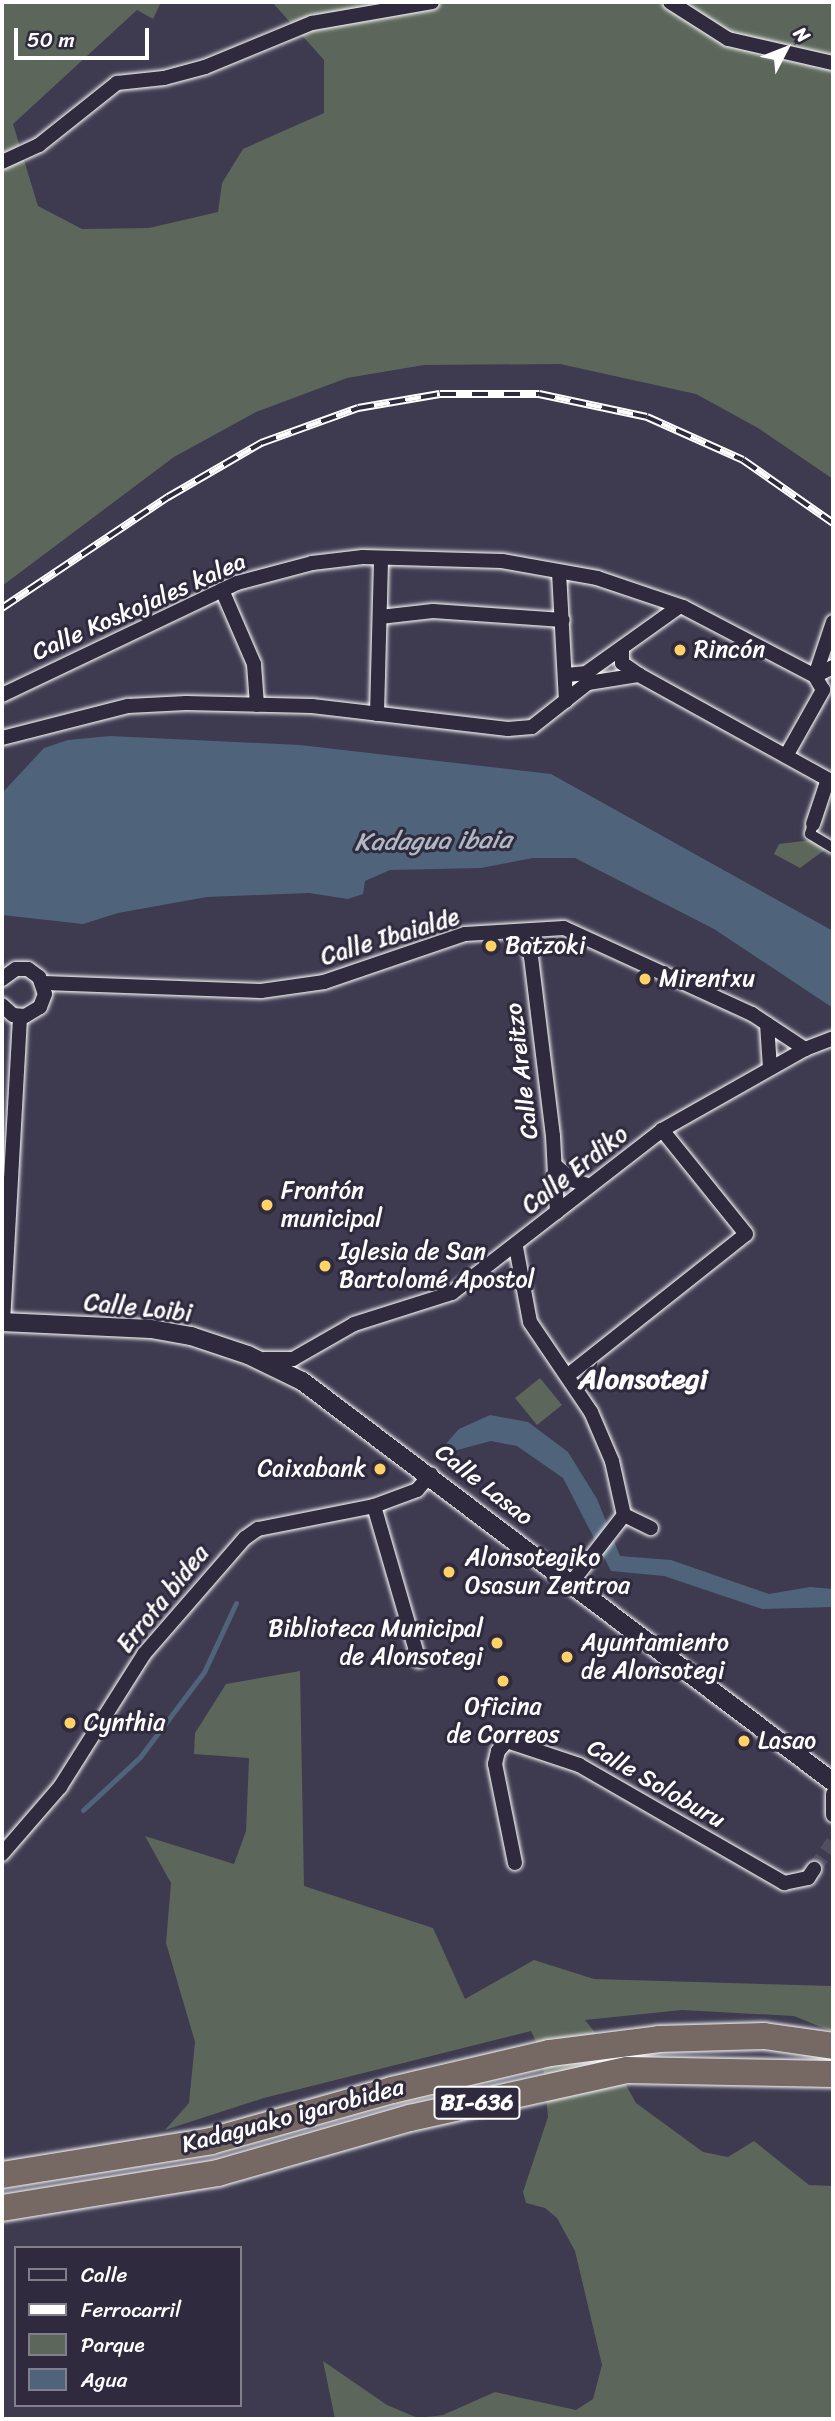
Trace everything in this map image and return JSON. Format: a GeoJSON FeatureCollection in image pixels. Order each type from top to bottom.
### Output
{"type":"FeatureCollection","features":[{"type":"Feature","properties":{"kind":"highway","name":"Kadaguako igarobidea"},"geometry":{"type":"LineString","coordinates":[[2,2175],[211,2141],[392,2090],[550,2053],[660,2039],[764,2035],[833,2046]]}},
{"type":"Feature","properties":{"kind":"highway","name":"Kadaguako igarobidea"},"geometry":{"type":"LineString","coordinates":[[2,2207],[218,2173],[410,2118],[628,2070],[833,2074]]}},
{"type":"Feature","properties":{"kind":"street"},"geometry":{"type":"LineString","coordinates":[[2,162],[39,145],[117,83],[131,78],[164,78],[205,67],[312,23],[432,2]]}},
{"type":"Feature","properties":{"kind":"street"},"geometry":{"type":"LineString","coordinates":[[670,2],[728,40],[833,63]]}},
{"type":"Feature","properties":{"kind":"street"},"geometry":{"type":"LineString","coordinates":[[377,714],[381,558]]}},
{"type":"Feature","properties":{"kind":"street","name":"Calle Koskojales kalea"},"geometry":{"type":"LineString","coordinates":[[2,695],[222,590],[312,563],[381,558],[502,561],[597,578],[680,606],[815,676]]}},
{"type":"Feature","properties":{"kind":"street"},"geometry":{"type":"LineString","coordinates":[[559,572],[567,675],[566,701]]}},
{"type":"Feature","properties":{"kind":"street"},"geometry":{"type":"LineString","coordinates":[[222,590],[254,664],[257,705]]}},
{"type":"Feature","properties":{"kind":"street"},"geometry":{"type":"LineString","coordinates":[[567,675],[586,673],[680,606]]}},
{"type":"Feature","properties":{"kind":"street"},"geometry":{"type":"LineString","coordinates":[[380,617],[433,611],[563,620]]}},
{"type":"Feature","properties":{"kind":"street"},"geometry":{"type":"LineString","coordinates":[[786,756],[823,690],[815,676],[833,622]]}},
{"type":"Feature","properties":{"kind":"street"},"geometry":{"type":"LineString","coordinates":[[622,648],[622,663],[639,675],[831,780],[815,835],[833,848]]}},
{"type":"Feature","properties":{"kind":"street"},"geometry":{"type":"LineString","coordinates":[[815,676],[833,667]]}},
{"type":"Feature","properties":{"kind":"street"},"geometry":{"type":"LineString","coordinates":[[2,738],[128,706],[257,705],[377,714],[508,729],[532,727],[588,683],[639,675]]}},
{"type":"Feature","properties":{"kind":"street","name":"Calle Ibaialde"},"geometry":{"type":"LineString","coordinates":[[4,971],[28,969],[44,983],[261,991],[324,982],[465,934],[564,928],[767,1024],[805,1049]]}},
{"type":"Feature","properties":{"kind":"street"},"geometry":{"type":"LineString","coordinates":[[531,957],[534,945],[552,929]]}},
{"type":"Feature","properties":{"kind":"street","name":"Calle Areitzo"},"geometry":{"type":"LineString","coordinates":[[514,933],[526,943],[531,957],[556,1166],[557,1212]]}},
{"type":"Feature","properties":{"kind":"street"},"geometry":{"type":"LineString","coordinates":[[20,1016],[40,1007],[44,983]]}},
{"type":"Feature","properties":{"kind":"street"},"geometry":{"type":"LineString","coordinates":[[2,1005],[20,1016]]}},
{"type":"Feature","properties":{"kind":"street"},"geometry":{"type":"LineString","coordinates":[[3,1322],[5,1206],[20,1016]]}},
{"type":"Feature","properties":{"kind":"street"},"geometry":{"type":"LineString","coordinates":[[767,1024],[770,1068]]}},
{"type":"Feature","properties":{"kind":"street","name":"Calle Erdiko"},"geometry":{"type":"LineString","coordinates":[[292,1359],[354,1324],[452,1293],[516,1247],[662,1130],[805,1049],[833,1038]]}},
{"type":"Feature","properties":{"kind":"street"},"geometry":{"type":"LineString","coordinates":[[566,1376],[746,1234],[662,1130]]}},
{"type":"Feature","properties":{"kind":"street"},"geometry":{"type":"LineString","coordinates":[[556,1166],[572,1180],[590,1186]]}},
{"type":"Feature","properties":{"kind":"street"},"geometry":{"type":"LineString","coordinates":[[516,1247],[530,1322],[591,1412],[612,1461],[624,1515],[571,1583]]}},
{"type":"Feature","properties":{"kind":"street","name":"Calle Loibi"},"geometry":{"type":"LineString","coordinates":[[3,1322],[151,1329],[191,1336],[248,1355],[302,1381]]}},
{"type":"Feature","properties":{"kind":"street"},"geometry":{"type":"LineString","coordinates":[[248,1355],[284,1354],[311,1347],[302,1381]]}},
{"type":"Feature","properties":{"kind":"street"},"geometry":{"type":"LineString","coordinates":[[248,1355],[275,1362],[292,1359],[302,1381]]}},
{"type":"Feature","properties":{"kind":"street","name":"Calle Lasao"},"geometry":{"type":"LineString","coordinates":[[302,1381],[430,1474],[833,1782]]}},
{"type":"Feature","properties":{"kind":"street","name":"Errota bidea"},"geometry":{"type":"LineString","coordinates":[[2,1854],[60,1787],[144,1654],[245,1538],[258,1529],[374,1506],[417,1490],[430,1474]]}},
{"type":"Feature","properties":{"kind":"street"},"geometry":{"type":"LineString","coordinates":[[374,1506],[419,1661]]}},
{"type":"Feature","properties":{"kind":"street"},"geometry":{"type":"LineString","coordinates":[[624,1515],[651,1528]]}},
{"type":"Feature","properties":{"kind":"street","name":"Calle Soloburu"},"geometry":{"type":"LineString","coordinates":[[514,1863],[495,1764],[498,1751],[507,1741],[579,1765],[784,1883],[808,1878],[814,1869]]}},
{"type":"Feature","properties":{"kind":"street"},"geometry":{"type":"LineString","coordinates":[[833,1794],[833,1815]]}},
{"type":"Feature","properties":{"kind":"green space"},"geometry":{"type":"Polygon","coordinates":[[[2,2],[161,2],[153,19],[137,10],[13,124],[38,206],[82,229],[149,228],[218,212],[222,183],[243,149],[324,113],[324,60],[272,2],[833,2],[833,479],[758,428],[696,394],[560,364],[424,365],[347,378],[256,412],[174,457],[2,586],[2,2]]]}},
{"type":"Feature","properties":{"kind":"green space"},"geometry":{"type":"Polygon","coordinates":[[[811,840],[826,849],[800,868],[774,854],[779,844],[811,840]]]}},
{"type":"Feature","properties":{"kind":"green space"},"geometry":{"type":"Polygon","coordinates":[[[540,1378],[562,1405],[537,1425],[515,1398],[540,1378]]]}},
{"type":"Feature","properties":{"kind":"green space"},"geometry":{"type":"Polygon","coordinates":[[[300,1671],[304,1886],[433,1928],[465,1999],[534,1960],[594,1979],[833,1986],[833,2032],[794,2016],[682,2010],[585,2020],[601,2040],[636,2103],[703,2152],[728,2157],[754,2141],[809,2185],[833,2186],[833,2419],[335,2419],[323,2361],[387,2405],[418,2418],[443,2415],[495,2392],[576,2410],[593,2399],[602,2365],[575,2251],[557,2218],[545,2208],[526,2203],[523,2192],[548,2117],[542,2054],[531,2031],[264,2098],[165,2130],[189,2103],[195,2042],[166,1943],[171,1883],[145,1836],[234,1864],[246,1831],[249,1758],[194,1754],[195,1733],[226,1684],[300,1671]]]}},
{"type":"Feature","properties":{"kind":"water","name":"Kadagua ibaia"},"geometry":{"type":"Polygon","coordinates":[[[110,736],[300,745],[551,774],[833,931],[833,1008],[714,929],[575,858],[533,858],[481,868],[390,870],[365,881],[363,894],[348,899],[309,893],[207,897],[118,913],[83,924],[2,915],[2,793],[44,748],[68,740],[110,736]]]}},
{"type":"Feature","properties":{"kind":"water"},"geometry":{"type":"Polygon","coordinates":[[[490,1415],[528,1422],[568,1452],[597,1499],[620,1556],[671,1560],[769,1594],[810,1587],[833,1589],[833,1607],[762,1609],[664,1576],[611,1571],[563,1478],[517,1446],[491,1441],[435,1456],[459,1429],[490,1415]]]}},
{"type":"Feature","properties":{"kind":"waterway"},"geometry":{"type":"LineString","coordinates":[[83,1810],[140,1757],[204,1672],[236,1603]]}},
{"type":"Feature","properties":{"kind":"tunnel"},"geometry":{"type":"LineString","coordinates":[[814,1869],[833,1842]]}},
{"type":"Feature","properties":{"kind":"railway"},"geometry":{"type":"LineString","coordinates":[[2,608],[168,497],[261,443],[358,408],[440,394],[539,394],[647,417],[743,460],[833,523]]}},
{"type":"Feature","properties":{"kind":"place","name":"Rincón"},"geometry":{"type":"Point","coordinates":[680,650]}},
{"type":"Feature","properties":{"kind":"place","name":"Batzoki"},"geometry":{"type":"Point","coordinates":[491,946]}},
{"type":"Feature","properties":{"kind":"place","name":"Mirentxu"},"geometry":{"type":"Point","coordinates":[645,979]}},
{"type":"Feature","properties":{"kind":"place","name":"Frontón municipal"},"geometry":{"type":"Point","coordinates":[267,1205]}},
{"type":"Feature","properties":{"kind":"place","name":"Iglesia de San Bartolomé Apostol"},"geometry":{"type":"Point","coordinates":[325,1266]}},
{"type":"Feature","properties":{"kind":"place","name":"Caixabank"},"geometry":{"type":"Point","coordinates":[380,1469]}},
{"type":"Feature","properties":{"kind":"place","name":"Alonsotegiko Osasun Zentroa"},"geometry":{"type":"Point","coordinates":[449,1572]}},
{"type":"Feature","properties":{"kind":"place","name":"Biblioteca Municipal de Alonsotegi"},"geometry":{"type":"Point","coordinates":[497,1643]}},
{"type":"Feature","properties":{"kind":"place","name":"Ayuntamiento de Alonsotegi"},"geometry":{"type":"Point","coordinates":[567,1657]}},
{"type":"Feature","properties":{"kind":"place","name":"Oficina de Correos"},"geometry":{"type":"Point","coordinates":[503,1681]}},
{"type":"Feature","properties":{"kind":"place","name":"Cynthia"},"geometry":{"type":"Point","coordinates":[70,1723]}},
{"type":"Feature","properties":{"kind":"place","name":"Lasao"},"geometry":{"type":"Point","coordinates":[744,1741]}},
{"type":"Feature","properties":{"kind":"district","name":"Alonsotegi"},"geometry":{"type":"Point","coordinates":[643,1379]}}]}
